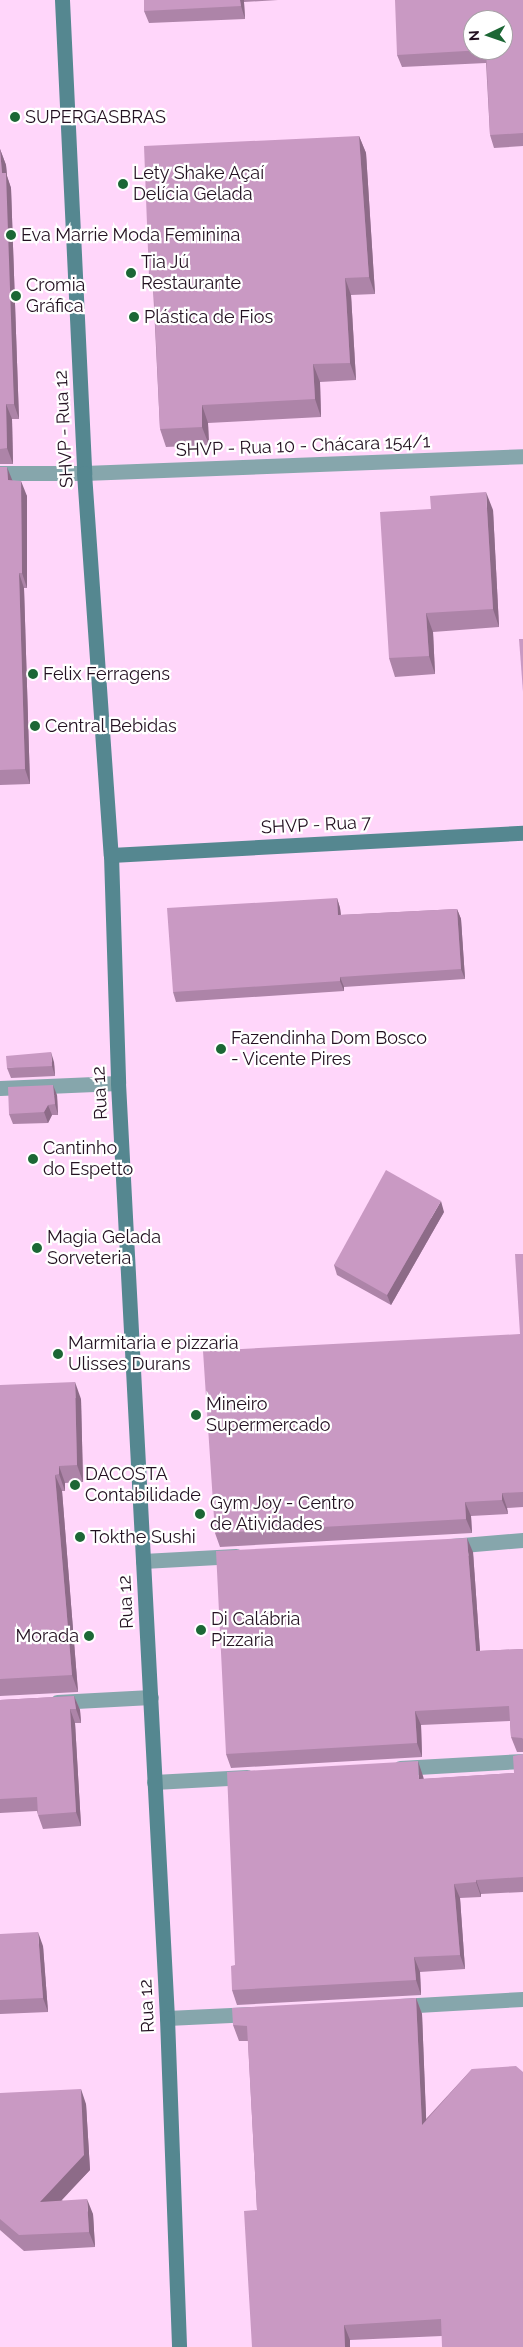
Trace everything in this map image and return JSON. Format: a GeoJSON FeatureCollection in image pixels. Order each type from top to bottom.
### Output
{"type":"FeatureCollection","features":[{"type":"Feature","properties":{"kind":"street","name":"SHVP - Rua 12"},"geometry":{"type":"LineString","coordinates":[[62,0],[84,473],[110,855]]}},
{"type":"Feature","properties":{"kind":"street","name":"SHVP - Rua 10 - Chácara 154/1"},"geometry":{"type":"LineString","coordinates":[[0,473],[84,473],[523,456]]}},
{"type":"Feature","properties":{"kind":"street","name":"SHVP - Rua 7"},"geometry":{"type":"LineString","coordinates":[[110,855],[523,833]]}},
{"type":"Feature","properties":{"kind":"street","name":"Rua 12"},"geometry":{"type":"LineString","coordinates":[[110,855],[118,1083],[167,2018],[179,2347]]}},
{"type":"Feature","properties":{"kind":"street"},"geometry":{"type":"LineString","coordinates":[[0,1088],[118,1083]]}},
{"type":"Feature","properties":{"kind":"street"},"geometry":{"type":"LineString","coordinates":[[433,1546],[523,1540]]}},
{"type":"Feature","properties":{"kind":"street"},"geometry":{"type":"LineString","coordinates":[[143,1561],[248,1556]]}},
{"type":"Feature","properties":{"kind":"street"},"geometry":{"type":"LineString","coordinates":[[46,1703],[151,1697]]}},
{"type":"Feature","properties":{"kind":"street"},"geometry":{"type":"LineString","coordinates":[[384,1769],[523,1762]]}},
{"type":"Feature","properties":{"kind":"street"},"geometry":{"type":"LineString","coordinates":[[154,1782],[265,1776]]}},
{"type":"Feature","properties":{"kind":"street"},"geometry":{"type":"LineString","coordinates":[[386,2007],[523,1999]]}},
{"type":"Feature","properties":{"kind":"street"},"geometry":{"type":"LineString","coordinates":[[167,2018],[269,2013]]}},
{"type":"Feature","properties":{"kind":"building"},"geometry":{"type":"Polygon","coordinates":[[[144,0],[240,0],[241,6],[144,11],[144,0]]]}},
{"type":"Feature","properties":{"kind":"building"},"geometry":{"type":"Polygon","coordinates":[[[395,0],[523,0],[523,133],[490,135],[486,60],[513,60],[513,10],[463,10],[463,51],[397,55],[395,0]]]}},
{"type":"Feature","properties":{"kind":"building"},"geometry":{"type":"Polygon","coordinates":[[[359,136],[369,277],[345,278],[350,363],[313,364],[315,399],[202,405],[202,427],[160,429],[153,276],[149,276],[144,146],[359,136]]]}},
{"type":"Feature","properties":{"kind":"building"},"geometry":{"type":"Polygon","coordinates":[[[0,149],[2,173],[6,173],[14,404],[6,404],[7,448],[0,449],[0,149]]]}},
{"type":"Feature","properties":{"kind":"building"},"geometry":{"type":"Polygon","coordinates":[[[0,467],[7,467],[8,480],[21,481],[22,573],[19,573],[25,769],[0,770],[0,467]]]}},
{"type":"Feature","properties":{"kind":"building"},"geometry":{"type":"Polygon","coordinates":[[[486,492],[493,609],[426,613],[429,656],[389,658],[380,512],[431,509],[430,496],[486,492]]]}},
{"type":"Feature","properties":{"kind":"building"},"geometry":{"type":"Polygon","coordinates":[[[519,639],[523,639],[523,692],[519,639]]]}},
{"type":"Feature","properties":{"kind":"building"},"geometry":{"type":"Polygon","coordinates":[[[337,898],[338,915],[457,909],[461,969],[340,977],[340,981],[173,992],[167,908],[337,898]]]}},
{"type":"Feature","properties":{"kind":"building"},"geometry":{"type":"Polygon","coordinates":[[[51,1052],[52,1066],[7,1068],[6,1056],[51,1052]]]}},
{"type":"Feature","properties":{"kind":"building"},"geometry":{"type":"Polygon","coordinates":[[[53,1085],[55,1104],[48,1105],[44,1112],[9,1114],[8,1087],[53,1085]]]}},
{"type":"Feature","properties":{"kind":"building"},"geometry":{"type":"Polygon","coordinates":[[[386,1170],[441,1201],[387,1295],[334,1265],[386,1170]]]}},
{"type":"Feature","properties":{"kind":"building"},"geometry":{"type":"Polygon","coordinates":[[[515,1254],[523,1254],[523,1492],[502,1493],[502,1500],[465,1502],[466,1519],[215,1533],[203,1351],[520,1334],[515,1254]]]}},
{"type":"Feature","properties":{"kind":"building"},"geometry":{"type":"Polygon","coordinates":[[[75,1382],[77,1465],[59,1466],[59,1474],[55,1475],[72,1675],[0,1679],[0,1385],[75,1382]]]}},
{"type":"Feature","properties":{"kind":"building"},"geometry":{"type":"Polygon","coordinates":[[[467,1538],[476,1651],[523,1649],[523,1739],[511,1737],[509,1706],[415,1711],[417,1743],[226,1754],[216,1551],[467,1538]]]}},
{"type":"Feature","properties":{"kind":"building"},"geometry":{"type":"Polygon","coordinates":[[[74,1696],[76,1709],[70,1709],[76,1812],[38,1815],[37,1797],[0,1799],[0,1700],[74,1696]]]}},
{"type":"Feature","properties":{"kind":"building"},"geometry":{"type":"Polygon","coordinates":[[[523,1754],[523,1877],[476,1880],[476,1882],[454,1884],[460,1955],[414,1957],[416,1980],[232,1990],[231,1966],[235,1965],[227,1772],[418,1761],[419,1779],[514,1773],[513,1756],[523,1754]]]}},
{"type":"Feature","properties":{"kind":"building"},"geometry":{"type":"Polygon","coordinates":[[[38,1932],[43,1998],[0,2000],[0,1934],[38,1932]]]}},
{"type":"Feature","properties":{"kind":"building"},"geometry":{"type":"Polygon","coordinates":[[[416,1998],[422,2125],[472,2069],[516,2066],[523,2072],[523,2347],[442,2347],[441,2319],[344,2325],[345,2347],[252,2347],[244,2211],[257,2210],[247,2026],[233,2025],[232,2008],[416,1998]]]}},
{"type":"Feature","properties":{"kind":"building"},"geometry":{"type":"Polygon","coordinates":[[[81,2089],[84,2155],[40,2202],[87,2199],[89,2232],[19,2235],[0,2219],[0,2093],[81,2089]]]}},
{"type":"Feature","properties":{"kind":"place","name":"SUPERGASBRAS"},"geometry":{"type":"Point","coordinates":[15,117]}},
{"type":"Feature","properties":{"kind":"place","name":"Lety Shake Açaí Delícia Gelada"},"geometry":{"type":"Point","coordinates":[123,184]}},
{"type":"Feature","properties":{"kind":"place","name":"Eva Marrie Moda Feminina"},"geometry":{"type":"Point","coordinates":[11,235]}},
{"type":"Feature","properties":{"kind":"place","name":"Tia Jú Restaurante"},"geometry":{"type":"Point","coordinates":[131,273]}},
{"type":"Feature","properties":{"kind":"place","name":"Cromia Gráfica"},"geometry":{"type":"Point","coordinates":[16,296]}},
{"type":"Feature","properties":{"kind":"place","name":"Plástica de Fios"},"geometry":{"type":"Point","coordinates":[134,317]}},
{"type":"Feature","properties":{"kind":"place","name":"Felix Ferragens"},"geometry":{"type":"Point","coordinates":[33,674]}},
{"type":"Feature","properties":{"kind":"place","name":"Central Bebidas"},"geometry":{"type":"Point","coordinates":[35,726]}},
{"type":"Feature","properties":{"kind":"place","name":"Fazendinha Dom Bosco - Vicente Pires"},"geometry":{"type":"Point","coordinates":[221,1049]}},
{"type":"Feature","properties":{"kind":"place","name":"Cantinho do Espetto"},"geometry":{"type":"Point","coordinates":[33,1159]}},
{"type":"Feature","properties":{"kind":"place","name":"Magia Gelada Sorveteria"},"geometry":{"type":"Point","coordinates":[37,1248]}},
{"type":"Feature","properties":{"kind":"place","name":"Marmitaria e pizzaria Ulisses Durans"},"geometry":{"type":"Point","coordinates":[58,1354]}},
{"type":"Feature","properties":{"kind":"place","name":"Mineiro Supermercado"},"geometry":{"type":"Point","coordinates":[196,1415]}},
{"type":"Feature","properties":{"kind":"place","name":"DACOSTA Contabilidade"},"geometry":{"type":"Point","coordinates":[75,1485]}},
{"type":"Feature","properties":{"kind":"place","name":"Gym Joy - Centro de Atividades"},"geometry":{"type":"Point","coordinates":[200,1514]}},
{"type":"Feature","properties":{"kind":"place","name":"Tokthe Sushi"},"geometry":{"type":"Point","coordinates":[80,1537]}},
{"type":"Feature","properties":{"kind":"place","name":"Di Calábria Pizzaria"},"geometry":{"type":"Point","coordinates":[201,1630]}},
{"type":"Feature","properties":{"kind":"place","name":"Morada"},"geometry":{"type":"Point","coordinates":[89,1636]}}]}
